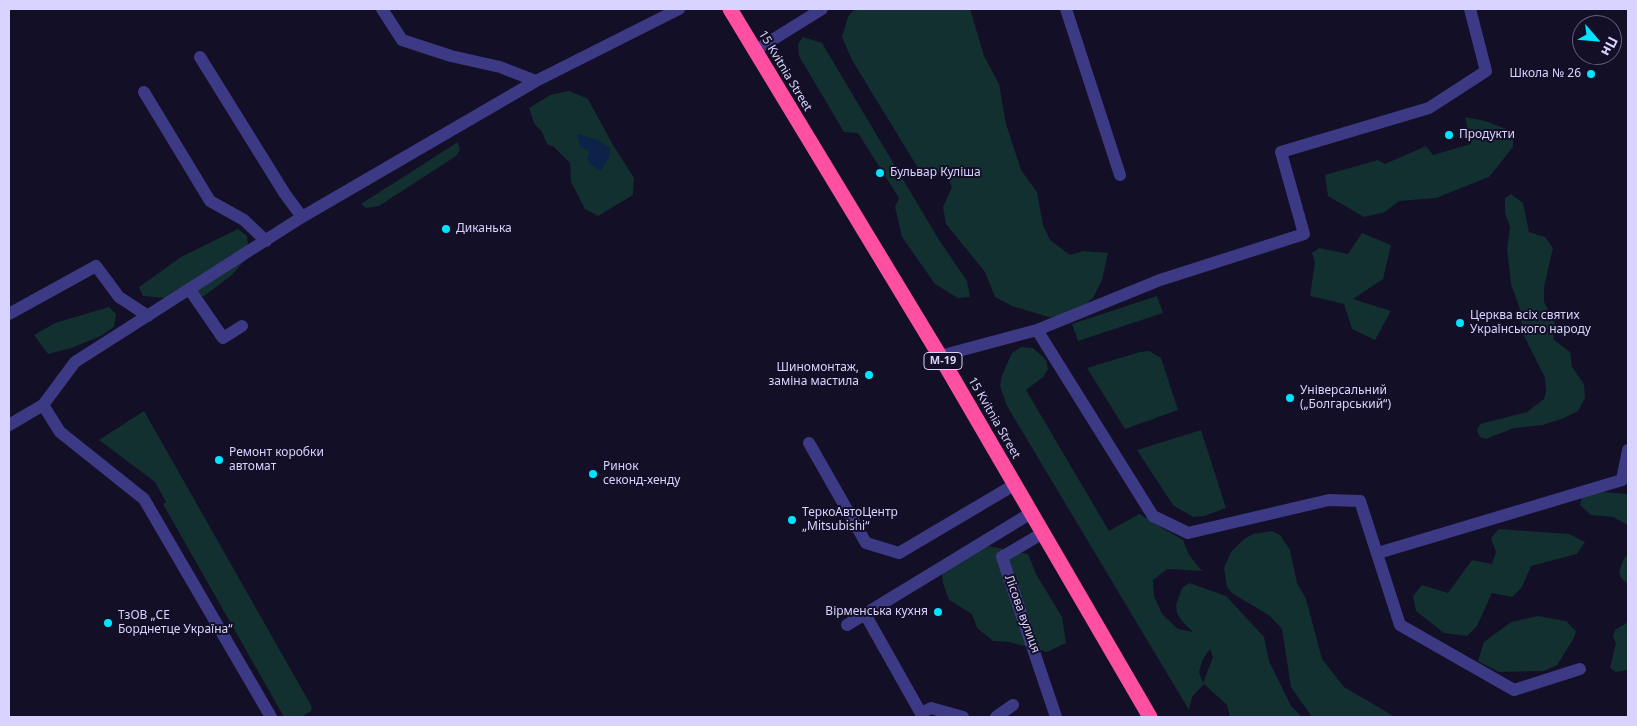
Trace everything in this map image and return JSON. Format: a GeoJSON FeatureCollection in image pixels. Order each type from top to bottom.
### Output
{"type":"FeatureCollection","features":[{"type":"Feature","properties":{"kind":"highway","name":"15 Kvitnia Street"},"geometry":{"type":"LineString","coordinates":[[730,9],[940,356],[1150,717]]}},
{"type":"Feature","properties":{"kind":"street"},"geometry":{"type":"LineString","coordinates":[[382,9],[402,40],[451,56],[500,67],[536,81]]}},
{"type":"Feature","properties":{"kind":"street"},"geometry":{"type":"LineString","coordinates":[[9,425],[43,405],[75,362],[190,290],[302,216],[536,81],[680,9]]}},
{"type":"Feature","properties":{"kind":"street"},"geometry":{"type":"LineString","coordinates":[[756,50],[822,9]]}},
{"type":"Feature","properties":{"kind":"street"},"geometry":{"type":"LineString","coordinates":[[1066,9],[1120,175]]}},
{"type":"Feature","properties":{"kind":"street"},"geometry":{"type":"LineString","coordinates":[[940,356],[1037,330],[1160,280],[1304,234],[1281,152],[1429,108],[1486,71],[1470,9]]}},
{"type":"Feature","properties":{"kind":"street"},"geometry":{"type":"LineString","coordinates":[[200,57],[286,194],[302,216]]}},
{"type":"Feature","properties":{"kind":"street"},"geometry":{"type":"LineString","coordinates":[[144,92],[210,201],[244,220],[266,241]]}},
{"type":"Feature","properties":{"kind":"street"},"geometry":{"type":"LineString","coordinates":[[9,314],[96,266],[119,297],[148,316]]}},
{"type":"Feature","properties":{"kind":"street"},"geometry":{"type":"LineString","coordinates":[[190,290],[223,338],[242,326]]}},
{"type":"Feature","properties":{"kind":"street"},"geometry":{"type":"LineString","coordinates":[[1037,330],[1153,516],[1188,533],[1329,500],[1360,501],[1400,625],[1514,690],[1580,669]]}},
{"type":"Feature","properties":{"kind":"street"},"geometry":{"type":"LineString","coordinates":[[43,405],[60,432],[144,499],[271,717]]}},
{"type":"Feature","properties":{"kind":"street"},"geometry":{"type":"LineString","coordinates":[[810,443],[866,543],[900,553],[1014,484]]}},
{"type":"Feature","properties":{"kind":"street"},"geometry":{"type":"LineString","coordinates":[[1378,552],[1622,480],[1628,450]]}},
{"type":"Feature","properties":{"kind":"street"},"geometry":{"type":"LineString","coordinates":[[847,626],[1031,513]]}},
{"type":"Feature","properties":{"kind":"street","name":"Лісова вулиця"},"geometry":{"type":"LineString","coordinates":[[1043,533],[1002,557],[1056,717]]}},
{"type":"Feature","properties":{"kind":"street"},"geometry":{"type":"LineString","coordinates":[[865,614],[922,715],[931,708],[963,717]]}},
{"type":"Feature","properties":{"kind":"street"},"geometry":{"type":"LineString","coordinates":[[996,717],[1013,705]]}},
{"type":"Feature","properties":{"kind":"green space"},"geometry":{"type":"Polygon","coordinates":[[[854,9],[970,9],[984,56],[999,84],[1006,124],[1021,170],[1037,192],[1043,225],[1050,240],[1070,255],[1083,251],[1108,253],[1102,280],[1093,298],[1080,309],[1052,318],[1012,306],[995,297],[985,272],[946,224],[943,207],[952,187],[945,172],[921,173],[852,60],[842,37],[848,17],[854,9]]]}},
{"type":"Feature","properties":{"kind":"green space"},"geometry":{"type":"Polygon","coordinates":[[[803,37],[822,43],[939,240],[967,281],[970,297],[958,298],[935,284],[902,237],[895,207],[899,198],[858,133],[844,132],[799,56],[798,44],[803,37]]]}},
{"type":"Feature","properties":{"kind":"green space"},"geometry":{"type":"Polygon","coordinates":[[[569,91],[588,99],[613,145],[634,178],[633,195],[598,216],[585,209],[571,182],[570,163],[554,147],[547,144],[542,132],[534,123],[529,108],[550,95],[569,91]]]}},
{"type":"Feature","properties":{"kind":"green space"},"geometry":{"type":"Polygon","coordinates":[[[1465,117],[1485,121],[1509,130],[1513,138],[1513,147],[1489,177],[1436,198],[1399,201],[1385,212],[1364,217],[1328,196],[1325,175],[1378,160],[1385,164],[1426,146],[1433,155],[1471,144],[1465,117]]]}},
{"type":"Feature","properties":{"kind":"green space"},"geometry":{"type":"Polygon","coordinates":[[[458,142],[460,150],[456,156],[379,206],[366,208],[361,204],[458,142]]]}},
{"type":"Feature","properties":{"kind":"green space"},"geometry":{"type":"Polygon","coordinates":[[[1511,194],[1523,203],[1529,232],[1545,237],[1553,248],[1544,287],[1544,302],[1555,323],[1553,339],[1570,352],[1572,367],[1584,384],[1585,398],[1578,411],[1564,418],[1543,425],[1514,428],[1486,439],[1480,437],[1477,430],[1480,424],[1527,412],[1544,399],[1546,392],[1545,378],[1522,332],[1521,312],[1511,284],[1507,249],[1510,227],[1505,213],[1505,198],[1511,194]]]}},
{"type":"Feature","properties":{"kind":"green space"},"geometry":{"type":"Polygon","coordinates":[[[238,229],[247,236],[249,255],[232,275],[204,296],[175,299],[143,296],[139,287],[181,257],[238,229]]]}},
{"type":"Feature","properties":{"kind":"green space"},"geometry":{"type":"Polygon","coordinates":[[[1362,233],[1391,245],[1383,279],[1353,299],[1391,311],[1375,340],[1352,329],[1344,304],[1310,296],[1315,262],[1312,253],[1319,248],[1348,254],[1362,233]]]}},
{"type":"Feature","properties":{"kind":"green space"},"geometry":{"type":"Polygon","coordinates":[[[1157,296],[1163,313],[1078,341],[1072,324],[1157,296]]]}},
{"type":"Feature","properties":{"kind":"green space"},"geometry":{"type":"Polygon","coordinates":[[[109,307],[116,314],[114,327],[99,337],[71,348],[48,354],[34,335],[55,323],[109,307]]]}},
{"type":"Feature","properties":{"kind":"green space"},"geometry":{"type":"Polygon","coordinates":[[[1021,347],[1033,348],[1046,360],[1048,369],[1043,377],[1026,390],[1109,531],[1139,514],[1183,540],[1189,555],[1202,571],[1167,569],[1153,580],[1154,596],[1162,614],[1178,629],[1193,632],[1177,613],[1176,605],[1182,588],[1189,583],[1226,596],[1264,637],[1269,661],[1291,706],[1302,717],[1230,717],[1227,705],[1204,684],[1192,697],[1189,710],[1007,406],[1000,386],[1002,375],[1012,353],[1021,347]],[[1210,649],[1203,659],[1199,672],[1203,683],[1213,657],[1210,649]]]}},
{"type":"Feature","properties":{"kind":"green space"},"geometry":{"type":"Polygon","coordinates":[[[1149,351],[1161,358],[1178,410],[1125,429],[1087,368],[1149,351]]]}},
{"type":"Feature","properties":{"kind":"green space"},"geometry":{"type":"Polygon","coordinates":[[[144,411],[312,707],[311,711],[301,717],[284,717],[163,504],[166,502],[155,482],[99,440],[144,411]]]}},
{"type":"Feature","properties":{"kind":"green space"},"geometry":{"type":"Polygon","coordinates":[[[1201,430],[1226,508],[1204,516],[1193,517],[1173,505],[1137,450],[1201,430]]]}},
{"type":"Feature","properties":{"kind":"green space"},"geometry":{"type":"Polygon","coordinates":[[[1590,487],[1603,492],[1628,494],[1628,525],[1613,517],[1591,515],[1580,505],[1584,491],[1590,487]]]}},
{"type":"Feature","properties":{"kind":"green space"},"geometry":{"type":"Polygon","coordinates":[[[1499,529],[1569,534],[1585,542],[1577,554],[1531,566],[1522,587],[1512,597],[1492,593],[1477,626],[1467,636],[1444,633],[1416,611],[1413,596],[1422,585],[1448,593],[1472,560],[1492,564],[1496,552],[1491,538],[1499,529]]]}},
{"type":"Feature","properties":{"kind":"green space"},"geometry":{"type":"Polygon","coordinates":[[[1272,531],[1280,535],[1290,550],[1297,583],[1306,599],[1322,659],[1344,687],[1395,717],[1312,717],[1291,687],[1282,629],[1270,616],[1232,593],[1227,587],[1224,568],[1231,552],[1244,539],[1253,534],[1272,531]]]}},
{"type":"Feature","properties":{"kind":"green space"},"geometry":{"type":"Polygon","coordinates":[[[989,546],[1028,554],[1036,574],[1062,617],[1066,643],[1047,652],[1009,642],[993,641],[977,628],[972,614],[949,600],[943,583],[941,567],[989,546]]]}},
{"type":"Feature","properties":{"kind":"green space"},"geometry":{"type":"Polygon","coordinates":[[[1628,555],[1628,584],[1621,578],[1619,572],[1624,558],[1628,555]]]}},
{"type":"Feature","properties":{"kind":"green space"},"geometry":{"type":"Polygon","coordinates":[[[1538,616],[1566,621],[1576,631],[1574,638],[1557,665],[1544,671],[1499,672],[1478,661],[1484,642],[1511,622],[1538,616]]]}},
{"type":"Feature","properties":{"kind":"green space"},"geometry":{"type":"Polygon","coordinates":[[[1628,622],[1628,670],[1616,672],[1610,668],[1616,643],[1613,637],[1615,630],[1628,622]]]}},
{"type":"Feature","properties":{"kind":"water"},"geometry":{"type":"Polygon","coordinates":[[[577,134],[598,140],[610,148],[610,156],[601,171],[590,164],[587,157],[590,152],[580,146],[577,134]]]}},
{"type":"Feature","properties":{"kind":"place","name":"Школа № 26"},"geometry":{"type":"Point","coordinates":[1591,74]}},
{"type":"Feature","properties":{"kind":"place","name":"Продукти"},"geometry":{"type":"Point","coordinates":[1449,135]}},
{"type":"Feature","properties":{"kind":"place","name":"Бульвар Куліша"},"geometry":{"type":"Point","coordinates":[880,173]}},
{"type":"Feature","properties":{"kind":"place","name":"Диканька"},"geometry":{"type":"Point","coordinates":[446,229]}},
{"type":"Feature","properties":{"kind":"place","name":"Церква всіх святих Українського народу"},"geometry":{"type":"Point","coordinates":[1460,323]}},
{"type":"Feature","properties":{"kind":"place","name":"Шиномонтаж, заміна мастила"},"geometry":{"type":"Point","coordinates":[869,375]}},
{"type":"Feature","properties":{"kind":"place","name":"Універсальний („Болгарський“)"},"geometry":{"type":"Point","coordinates":[1290,398]}},
{"type":"Feature","properties":{"kind":"place","name":"Ремонт коробки автомат"},"geometry":{"type":"Point","coordinates":[219,460]}},
{"type":"Feature","properties":{"kind":"place","name":"Ринок секонд-хенду"},"geometry":{"type":"Point","coordinates":[593,474]}},
{"type":"Feature","properties":{"kind":"place","name":"ТеркоАвтоЦентр „Mitsubishi“"},"geometry":{"type":"Point","coordinates":[792,520]}},
{"type":"Feature","properties":{"kind":"place","name":"Вірменська кухня"},"geometry":{"type":"Point","coordinates":[938,612]}},
{"type":"Feature","properties":{"kind":"place","name":"ТзОВ „СЕ Борднетце Україна“"},"geometry":{"type":"Point","coordinates":[108,623]}}]}
